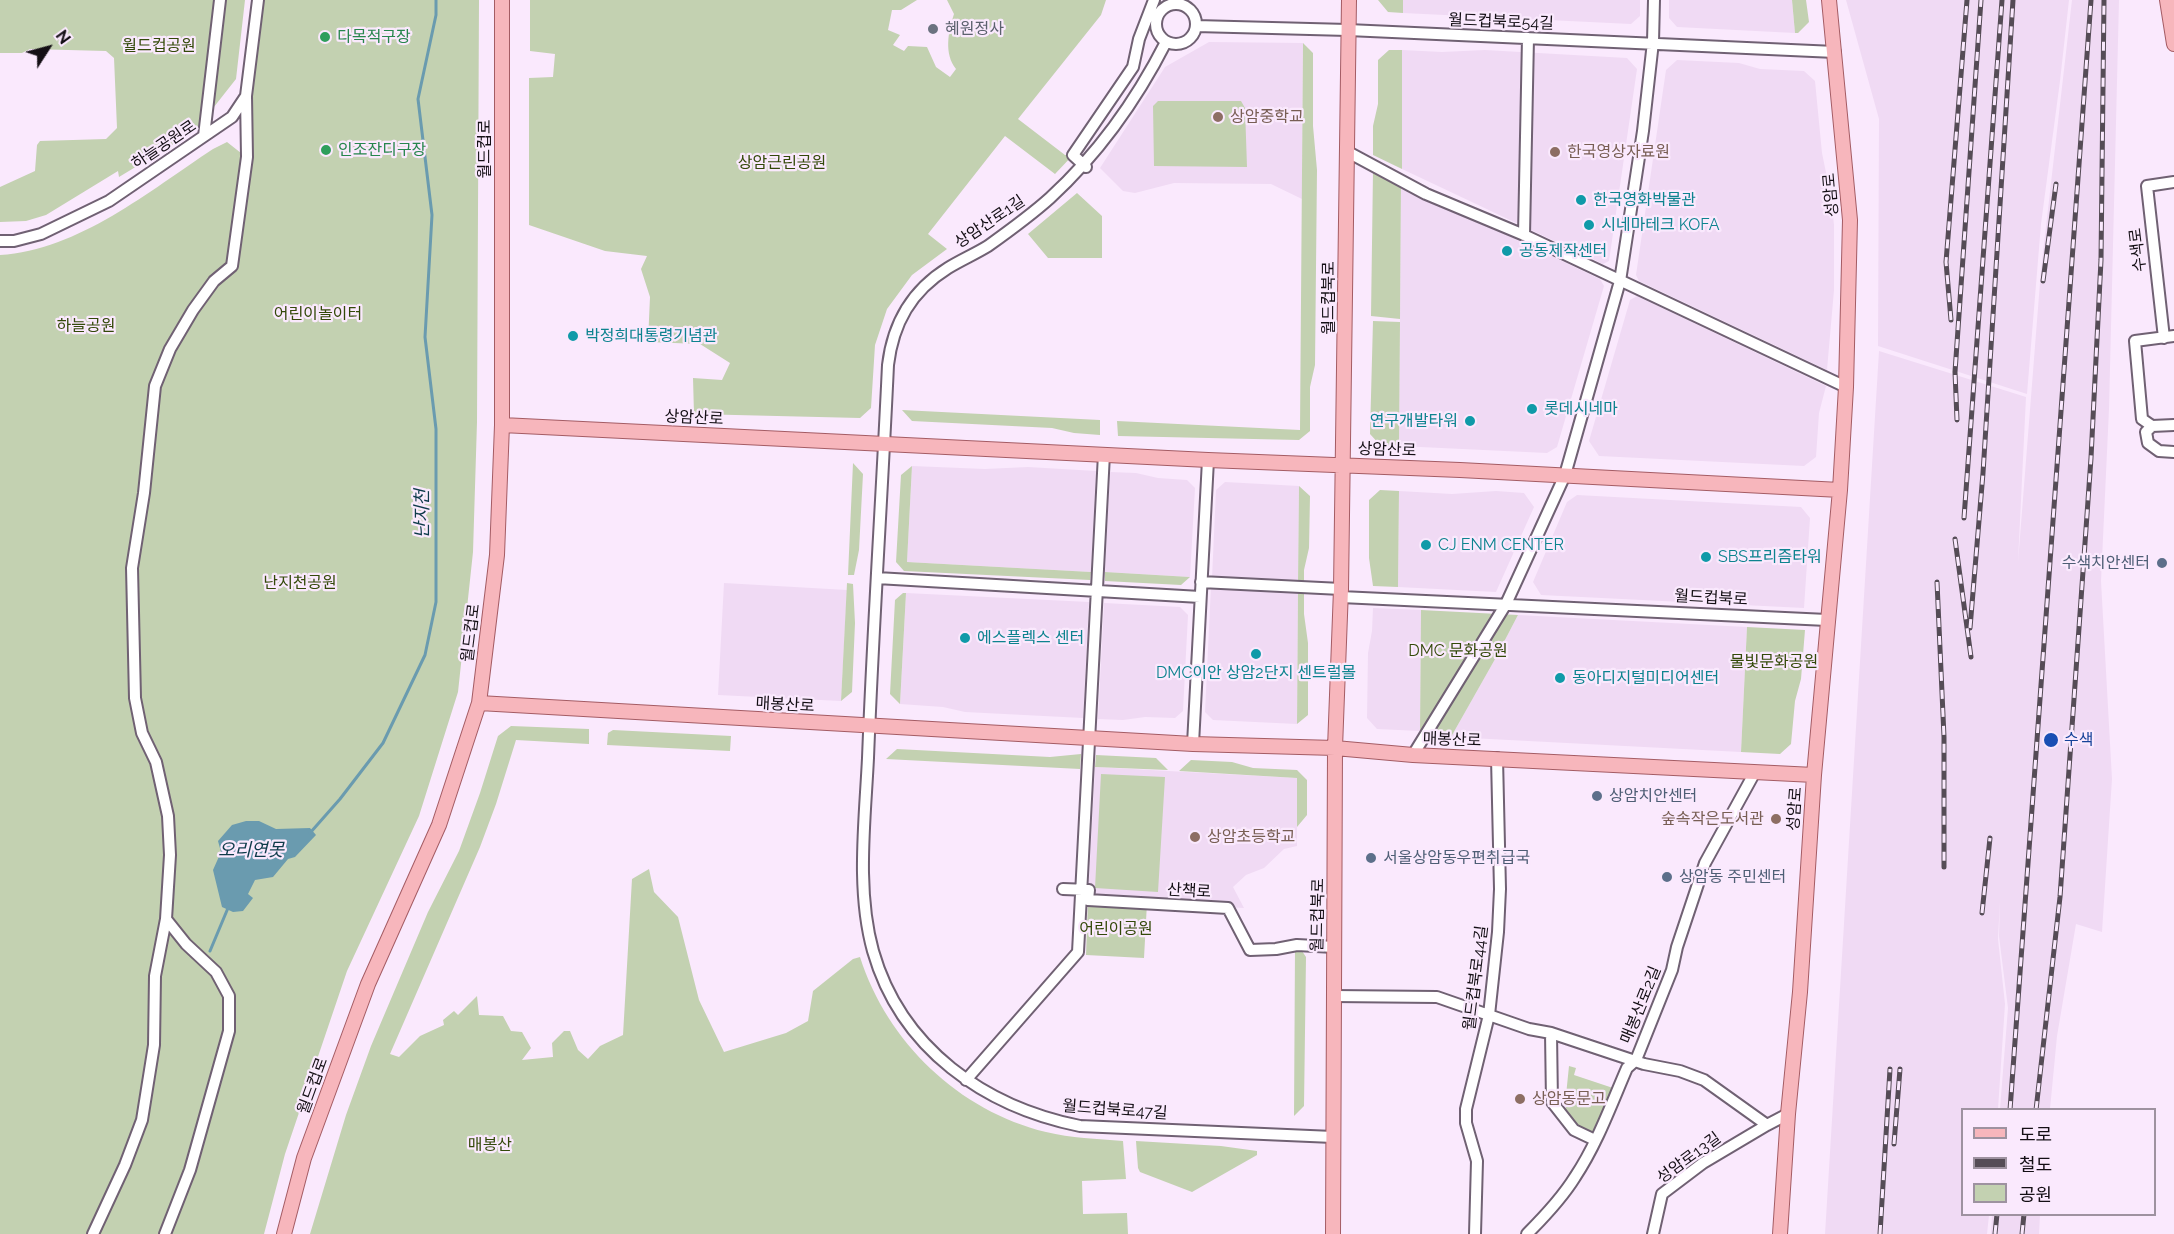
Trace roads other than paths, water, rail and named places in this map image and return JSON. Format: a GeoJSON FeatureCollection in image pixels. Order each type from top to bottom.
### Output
{"type":"FeatureCollection","features":[{"type":"Feature","properties":{"kind":"main road","name":"월드컵로"},"geometry":{"type":"LineString","coordinates":[[284,1234],[304,1158],[364,995],[439,825],[479,703],[497,555],[502,425],[502,0]]}},
{"type":"Feature","properties":{"kind":"main road","name":"월드컵북로"},"geometry":{"type":"LineString","coordinates":[[1333,1234],[1335,748],[1341,593],[1348,0]]}},
{"type":"Feature","properties":{"kind":"main road","name":"성암로"},"geometry":{"type":"LineString","coordinates":[[1780,1234],[1788,1114],[1800,992],[1814,775],[1840,490],[1846,387],[1850,220],[1829,0]]}},
{"type":"Feature","properties":{"kind":"main road"},"geometry":{"type":"LineString","coordinates":[[2167,0],[2174,44]]}},
{"type":"Feature","properties":{"kind":"main road","name":"상암산로"},"geometry":{"type":"LineString","coordinates":[[502,425],[1840,490]]}},
{"type":"Feature","properties":{"kind":"main road","name":"매봉산로"},"geometry":{"type":"LineString","coordinates":[[479,703],[1193,744],[1335,748],[1413,755],[1814,775]]}},
{"type":"Feature","properties":{"kind":"street"},"geometry":{"type":"LineString","coordinates":[[204,136],[220,0]]}},
{"type":"Feature","properties":{"kind":"street"},"geometry":{"type":"LineString","coordinates":[[93,1234],[125,1165],[142,1120],[154,1045],[155,976],[166,919],[170,855],[168,816],[156,762],[142,733],[135,698],[132,568],[151,437],[155,386],[170,349],[194,310],[214,281],[232,266],[247,157],[246,96],[258,0]]}},
{"type":"Feature","properties":{"kind":"street"},"geometry":{"type":"LineString","coordinates":[[1084,166],[1073,155],[1133,67],[1139,39],[1154,0]]}},
{"type":"Feature","properties":{"kind":"street"},"geometry":{"type":"LineString","coordinates":[[1413,755],[1506,604],[1565,475],[1620,281],[1643,131],[1653,42],[1654,0]]}},
{"type":"Feature","properties":{"kind":"street"},"geometry":{"type":"LineString","coordinates":[[1179,2],[1192,12],[1196,26],[1195,32],[1186,42],[1180,44],[1167,42],[1158,32],[1157,18],[1166,7],[1179,2]]}},
{"type":"Feature","properties":{"kind":"street"},"geometry":{"type":"LineString","coordinates":[[1196,26],[1348,30]]}},
{"type":"Feature","properties":{"kind":"street","name":"월드컵북로54길"},"geometry":{"type":"LineString","coordinates":[[1348,30],[1835,52]]}},
{"type":"Feature","properties":{"kind":"street"},"geometry":{"type":"LineString","coordinates":[[1524,235],[1528,38]]}},
{"type":"Feature","properties":{"kind":"street","name":"상암산로1길"},"geometry":{"type":"LineString","coordinates":[[885,444],[891,346],[896,329],[909,303],[929,281],[987,246],[1021,222],[1084,166],[1132,104],[1167,42]]}},
{"type":"Feature","properties":{"kind":"street","name":"하늘공원로"},"geometry":{"type":"LineString","coordinates":[[0,241],[14,241],[41,234],[109,201],[232,117],[246,96]]}},
{"type":"Feature","properties":{"kind":"street"},"geometry":{"type":"LineString","coordinates":[[1346,151],[1425,194],[1524,235],[1846,387]]}},
{"type":"Feature","properties":{"kind":"street","name":"수색로"},"geometry":{"type":"LineString","coordinates":[[2174,182],[2147,186],[2169,337],[2134,341],[2142,419],[2152,426],[2146,432],[2148,443],[2158,451],[2174,452]]}},
{"type":"Feature","properties":{"kind":"street"},"geometry":{"type":"LineString","coordinates":[[2152,426],[2174,425]]}},
{"type":"Feature","properties":{"kind":"street"},"geometry":{"type":"LineString","coordinates":[[869,726],[885,444]]}},
{"type":"Feature","properties":{"kind":"street"},"geometry":{"type":"LineString","coordinates":[[966,1080],[1078,952],[1104,454]]}},
{"type":"Feature","properties":{"kind":"street"},"geometry":{"type":"LineString","coordinates":[[1193,744],[1208,460]]}},
{"type":"Feature","properties":{"kind":"street"},"geometry":{"type":"LineString","coordinates":[[877,578],[1200,597]]}},
{"type":"Feature","properties":{"kind":"street","name":"월드컵북로"},"geometry":{"type":"LineString","coordinates":[[1201,582],[1506,604],[1827,620]]}},
{"type":"Feature","properties":{"kind":"street","name":"월드컵북로47길"},"geometry":{"type":"LineString","coordinates":[[869,726],[864,896],[867,925],[874,953],[898,1007],[931,1049],[966,1080],[993,1097],[1022,1110],[1080,1126],[1333,1137]]}},
{"type":"Feature","properties":{"kind":"street","name":"월드컵북로44길"},"geometry":{"type":"LineString","coordinates":[[1475,1234],[1478,1161],[1466,1123],[1466,1109],[1489,1015],[1498,932],[1500,889],[1497,758]]}},
{"type":"Feature","properties":{"kind":"street","name":"매봉산로2길"},"geometry":{"type":"LineString","coordinates":[[1527,1234],[1576,1177],[1627,1068],[1636,1060],[1672,970],[1677,947],[1705,863],[1755,772]]}},
{"type":"Feature","properties":{"kind":"street","name":"산책로"},"geometry":{"type":"LineString","coordinates":[[1063,889],[1089,890],[1088,900],[1228,908],[1250,950],[1297,945],[1334,947]]}},
{"type":"Feature","properties":{"kind":"street"},"geometry":{"type":"LineString","coordinates":[[165,1234],[190,1170],[229,1030],[229,996],[216,972],[186,944],[166,919]]}},
{"type":"Feature","properties":{"kind":"street"},"geometry":{"type":"LineString","coordinates":[[1333,996],[1437,997],[1529,1029],[1551,1032],[1644,1064],[1680,1071],[1704,1080],[1767,1125]]}},
{"type":"Feature","properties":{"kind":"street"},"geometry":{"type":"LineString","coordinates":[[1551,1032],[1552,1102],[1574,1130],[1595,1140]]}},
{"type":"Feature","properties":{"kind":"street","name":"성암로13길"},"geometry":{"type":"LineString","coordinates":[[1653,1234],[1662,1194],[1703,1162],[1788,1114]]}},
{"type":"Feature","properties":{"kind":"water","name":"오리연못"},"geometry":{"type":"Polygon","coordinates":[[[246,821],[259,821],[276,829],[310,828],[316,835],[295,857],[288,859],[273,877],[255,880],[248,894],[253,898],[243,911],[233,912],[222,907],[213,870],[221,852],[218,841],[232,825],[246,821]]]}},
{"type":"Feature","properties":{"kind":"waterway","name":"난지천"},"geometry":{"type":"LineString","coordinates":[[310,833],[340,799],[383,743],[425,655],[436,602],[436,429],[425,337],[432,215],[418,99],[436,15],[436,0]]}},
{"type":"Feature","properties":{"kind":"waterway","name":"난지천"},"geometry":{"type":"LineString","coordinates":[[210,951],[228,908]]}},
{"type":"Feature","properties":{"kind":"railway"},"geometry":{"type":"LineString","coordinates":[[1951,320],[1946,262],[1967,0]]}},
{"type":"Feature","properties":{"kind":"railway"},"geometry":{"type":"LineString","coordinates":[[1957,420],[1955,372],[1981,0]]}},
{"type":"Feature","properties":{"kind":"railway"},"geometry":{"type":"LineString","coordinates":[[1964,518],[2002,0]]}},
{"type":"Feature","properties":{"kind":"railway"},"geometry":{"type":"LineString","coordinates":[[1970,628],[1983,473],[2013,0]]}},
{"type":"Feature","properties":{"kind":"railway"},"geometry":{"type":"LineString","coordinates":[[2010,1108],[2091,0]]}},
{"type":"Feature","properties":{"kind":"railway"},"geometry":{"type":"LineString","coordinates":[[2036,1108],[2060,897],[2091,458],[2101,260],[2104,0]]}},
{"type":"Feature","properties":{"kind":"railway"},"geometry":{"type":"LineString","coordinates":[[2043,281],[2056,184]]}},
{"type":"Feature","properties":{"kind":"railway"},"geometry":{"type":"LineString","coordinates":[[1955,539],[1971,657]]}},
{"type":"Feature","properties":{"kind":"railway"},"geometry":{"type":"LineString","coordinates":[[1937,582],[1944,737],[1944,867]]}},
{"type":"Feature","properties":{"kind":"railway"},"geometry":{"type":"LineString","coordinates":[[1982,913],[1990,838]]}},
{"type":"Feature","properties":{"kind":"railway"},"geometry":{"type":"LineString","coordinates":[[1880,1234],[1890,1069]]}},
{"type":"Feature","properties":{"kind":"railway"},"geometry":{"type":"LineString","coordinates":[[1894,1144],[1900,1069]]}},
{"type":"Feature","properties":{"kind":"railway"},"geometry":{"type":"LineString","coordinates":[[1995,1234],[1997,1216]]}},
{"type":"Feature","properties":{"kind":"railway"},"geometry":{"type":"LineString","coordinates":[[2022,1234],[2024,1216]]}},
{"type":"Feature","properties":{"kind":"place","name":"혜원정사"},"geometry":{"type":"Point","coordinates":[933,29]}},
{"type":"Feature","properties":{"kind":"place","name":"다목적구장"},"geometry":{"type":"Point","coordinates":[325,37]}},
{"type":"Feature","properties":{"kind":"place","name":"상암중학교"},"geometry":{"type":"Point","coordinates":[1218,117]}},
{"type":"Feature","properties":{"kind":"place","name":"인조잔디구장"},"geometry":{"type":"Point","coordinates":[326,150]}},
{"type":"Feature","properties":{"kind":"place","name":"한국영상자료원"},"geometry":{"type":"Point","coordinates":[1555,152]}},
{"type":"Feature","properties":{"kind":"place","name":"한국영화박물관"},"geometry":{"type":"Point","coordinates":[1581,200]}},
{"type":"Feature","properties":{"kind":"place","name":"시네마테크 KOFA"},"geometry":{"type":"Point","coordinates":[1589,225]}},
{"type":"Feature","properties":{"kind":"place","name":"공동제작센터"},"geometry":{"type":"Point","coordinates":[1507,251]}},
{"type":"Feature","properties":{"kind":"place","name":"박정희대통령기념관"},"geometry":{"type":"Point","coordinates":[573,336]}},
{"type":"Feature","properties":{"kind":"place","name":"롯데시네마"},"geometry":{"type":"Point","coordinates":[1532,409]}},
{"type":"Feature","properties":{"kind":"place","name":"연구개발타워"},"geometry":{"type":"Point","coordinates":[1470,421]}},
{"type":"Feature","properties":{"kind":"place","name":"CJ ENM CENTER"},"geometry":{"type":"Point","coordinates":[1426,545]}},
{"type":"Feature","properties":{"kind":"place","name":"SBS프리즘타워"},"geometry":{"type":"Point","coordinates":[1706,557]}},
{"type":"Feature","properties":{"kind":"place","name":"수색치안센터"},"geometry":{"type":"Point","coordinates":[2162,563]}},
{"type":"Feature","properties":{"kind":"place","name":"에스플렉스 센터"},"geometry":{"type":"Point","coordinates":[965,638]}},
{"type":"Feature","properties":{"kind":"place","name":"DMC이안 상암2단지 센트럴몰"},"geometry":{"type":"Point","coordinates":[1256,654]}},
{"type":"Feature","properties":{"kind":"place","name":"동아디지털미디어센터"},"geometry":{"type":"Point","coordinates":[1560,678]}},
{"type":"Feature","properties":{"kind":"place","name":"수색"},"geometry":{"type":"Point","coordinates":[2051,740]}},
{"type":"Feature","properties":{"kind":"place","name":"상암치안센터"},"geometry":{"type":"Point","coordinates":[1597,796]}},
{"type":"Feature","properties":{"kind":"place","name":"숲속작은도서관"},"geometry":{"type":"Point","coordinates":[1776,819]}},
{"type":"Feature","properties":{"kind":"place","name":"상암초등학교"},"geometry":{"type":"Point","coordinates":[1195,837]}},
{"type":"Feature","properties":{"kind":"place","name":"서울상암동우편취급국"},"geometry":{"type":"Point","coordinates":[1371,858]}},
{"type":"Feature","properties":{"kind":"place","name":"상암동 주민센터"},"geometry":{"type":"Point","coordinates":[1667,877]}},
{"type":"Feature","properties":{"kind":"place","name":"상암동문고"},"geometry":{"type":"Point","coordinates":[1520,1099]}},
{"type":"Feature","properties":{"kind":"park label","name":"월드컵공원"},"geometry":{"type":"Point","coordinates":[159,46]}},
{"type":"Feature","properties":{"kind":"park label","name":"상암근린공원"},"geometry":{"type":"Point","coordinates":[782,163]}},
{"type":"Feature","properties":{"kind":"park label","name":"어린이놀이터"},"geometry":{"type":"Point","coordinates":[318,314]}},
{"type":"Feature","properties":{"kind":"park label","name":"하늘공원"},"geometry":{"type":"Point","coordinates":[86,326]}},
{"type":"Feature","properties":{"kind":"park label","name":"난지천공원"},"geometry":{"type":"Point","coordinates":[300,583]}},
{"type":"Feature","properties":{"kind":"park label","name":"DMC 문화공원"},"geometry":{"type":"Point","coordinates":[1458,651]}},
{"type":"Feature","properties":{"kind":"park label","name":"물빛문화공원"},"geometry":{"type":"Point","coordinates":[1774,662]}},
{"type":"Feature","properties":{"kind":"park label","name":"어린이공원"},"geometry":{"type":"Point","coordinates":[1116,929]}},
{"type":"Feature","properties":{"kind":"park label","name":"매봉산"},"geometry":{"type":"Point","coordinates":[490,1145]}}]}
